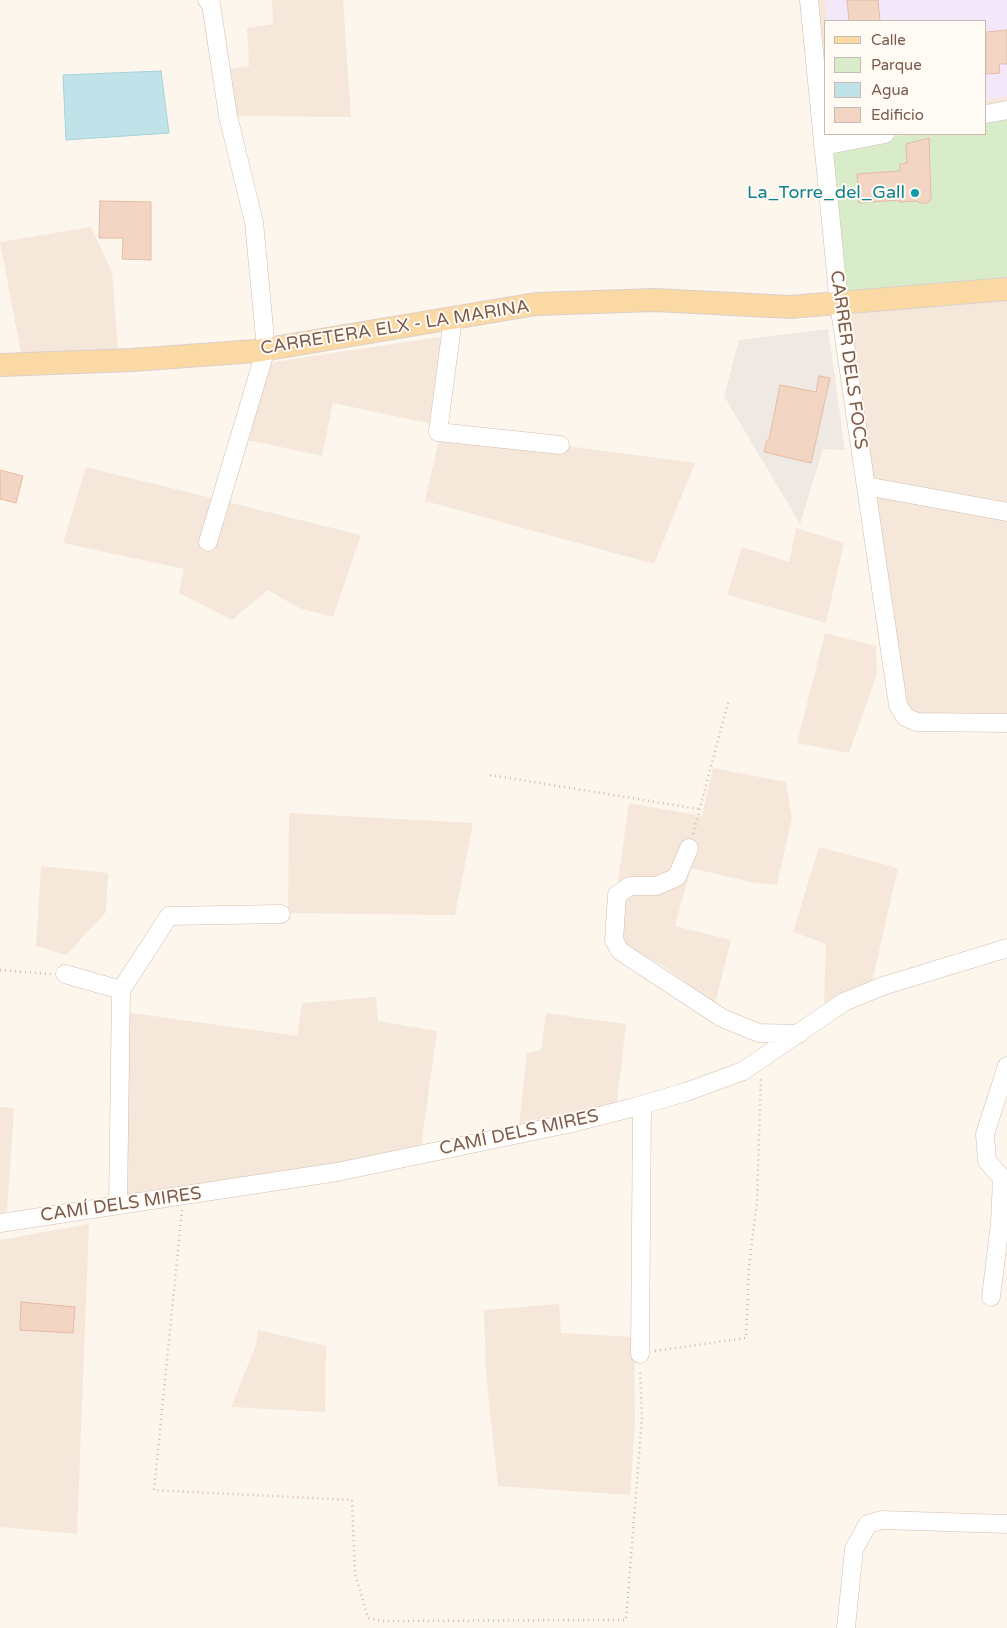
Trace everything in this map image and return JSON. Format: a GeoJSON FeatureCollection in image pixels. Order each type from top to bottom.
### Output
{"type":"FeatureCollection","features":[{"type":"Feature","properties":{"kind":"main road","name":"CARRETERA ELX - LA MARINA"},"geometry":{"type":"LineString","coordinates":[[0,365],[132,360],[266,349],[536,304],[645,301],[790,307],[1007,289]]}},
{"type":"Feature","properties":{"kind":"street"},"geometry":{"type":"LineString","coordinates":[[207,0],[211,4],[228,116],[254,222],[266,349],[208,542]]}},
{"type":"Feature","properties":{"kind":"street","name":"CARRER DELS FOCS"},"geometry":{"type":"LineString","coordinates":[[809,0],[839,303],[898,705],[905,717],[917,722],[1007,723]]}},
{"type":"Feature","properties":{"kind":"street"},"geometry":{"type":"LineString","coordinates":[[987,114],[1007,110]]}},
{"type":"Feature","properties":{"kind":"street"},"geometry":{"type":"LineString","coordinates":[[823,146],[880,135]]}},
{"type":"Feature","properties":{"kind":"street"},"geometry":{"type":"LineString","coordinates":[[453,318],[438,432],[560,445]]}},
{"type":"Feature","properties":{"kind":"street"},"geometry":{"type":"LineString","coordinates":[[866,486],[1007,512]]}},
{"type":"Feature","properties":{"kind":"street"},"geometry":{"type":"LineString","coordinates":[[689,848],[677,877],[656,886],[630,886],[618,894],[614,940],[620,951],[722,1018],[758,1033],[799,1034]]}},
{"type":"Feature","properties":{"kind":"street"},"geometry":{"type":"LineString","coordinates":[[118,1205],[121,990],[169,916],[281,914]]}},
{"type":"Feature","properties":{"kind":"street","name":"CAMÍ DELS MIRES"},"geometry":{"type":"LineString","coordinates":[[0,1223],[337,1172],[572,1123],[642,1105],[686,1092],[743,1071],[844,1002],[883,986],[1007,948]]}},
{"type":"Feature","properties":{"kind":"street"},"geometry":{"type":"LineString","coordinates":[[64,974],[121,990]]}},
{"type":"Feature","properties":{"kind":"street"},"geometry":{"type":"LineString","coordinates":[[991,1296],[1000,1224],[1002,1178],[987,1161],[985,1134],[1007,1066]]}},
{"type":"Feature","properties":{"kind":"street"},"geometry":{"type":"LineString","coordinates":[[640,1354],[642,1105]]}},
{"type":"Feature","properties":{"kind":"street"},"geometry":{"type":"LineString","coordinates":[[846,1628],[854,1549],[868,1524],[882,1520],[1007,1524]]}},
{"type":"Feature","properties":{"kind":"path"},"geometry":{"type":"LineString","coordinates":[[689,848],[729,699]]}},
{"type":"Feature","properties":{"kind":"path"},"geometry":{"type":"LineString","coordinates":[[490,775],[699,809]]}},
{"type":"Feature","properties":{"kind":"path"},"geometry":{"type":"LineString","coordinates":[[0,970],[64,974]]}},
{"type":"Feature","properties":{"kind":"path"},"geometry":{"type":"LineString","coordinates":[[183,1196],[154,1490],[352,1500],[355,1574],[368,1618],[382,1621],[626,1620],[642,1417],[640,1354],[746,1338],[756,1201],[761,1059]]}},
{"type":"Feature","properties":{"kind":"shaded area"},"geometry":{"type":"Polygon","coordinates":[[[272,0],[343,0],[351,117],[237,116],[230,69],[249,66],[247,28],[273,24],[272,0]]]}},
{"type":"Feature","properties":{"kind":"shaded area"},"geometry":{"type":"Polygon","coordinates":[[[799,0],[1007,0],[1007,730],[916,730],[898,723],[889,701],[832,317],[799,0]]]}},
{"type":"Feature","properties":{"kind":"shaded area"},"geometry":{"type":"Polygon","coordinates":[[[825,0],[1007,0],[1007,96],[987,100],[987,20],[827,20],[825,0]]]}},
{"type":"Feature","properties":{"kind":"shaded area"},"geometry":{"type":"Polygon","coordinates":[[[91,227],[112,272],[118,349],[21,354],[0,242],[91,227]]]}},
{"type":"Feature","properties":{"kind":"shaded area"},"geometry":{"type":"Polygon","coordinates":[[[828,329],[845,450],[823,449],[800,524],[724,396],[739,340],[828,329]]]}},
{"type":"Feature","properties":{"kind":"shaded area"},"geometry":{"type":"Polygon","coordinates":[[[445,336],[432,424],[333,403],[322,456],[248,440],[268,363],[445,336]]]}},
{"type":"Feature","properties":{"kind":"shaded area"},"geometry":{"type":"Polygon","coordinates":[[[439,439],[560,445],[695,463],[654,564],[425,501],[439,439]]]}},
{"type":"Feature","properties":{"kind":"shaded area"},"geometry":{"type":"Polygon","coordinates":[[[86,467],[361,535],[333,617],[299,608],[268,590],[232,620],[179,593],[184,569],[63,543],[86,467]]]}},
{"type":"Feature","properties":{"kind":"shaded area"},"geometry":{"type":"Polygon","coordinates":[[[796,528],[844,543],[826,623],[727,595],[742,547],[789,562],[796,528]]]}},
{"type":"Feature","properties":{"kind":"shaded area"},"geometry":{"type":"Polygon","coordinates":[[[825,633],[876,646],[877,674],[849,753],[797,743],[825,633]]]}},
{"type":"Feature","properties":{"kind":"shaded area"},"geometry":{"type":"Polygon","coordinates":[[[713,768],[786,782],[792,818],[777,885],[750,882],[691,868],[675,926],[731,940],[715,1004],[665,967],[622,943],[627,894],[618,880],[629,803],[702,816],[713,768]]]}},
{"type":"Feature","properties":{"kind":"shaded area"},"geometry":{"type":"Polygon","coordinates":[[[289,813],[473,823],[455,915],[288,913],[289,813]]]}},
{"type":"Feature","properties":{"kind":"shaded area"},"geometry":{"type":"Polygon","coordinates":[[[819,847],[898,868],[872,982],[824,1003],[826,944],[793,932],[819,847]]]}},
{"type":"Feature","properties":{"kind":"shaded area"},"geometry":{"type":"Polygon","coordinates":[[[41,866],[108,873],[106,912],[66,955],[36,946],[41,866]]]}},
{"type":"Feature","properties":{"kind":"shaded area"},"geometry":{"type":"Polygon","coordinates":[[[376,997],[378,1021],[437,1031],[421,1147],[291,1172],[124,1198],[125,1012],[297,1036],[302,1003],[376,997]]]}},
{"type":"Feature","properties":{"kind":"shaded area"},"geometry":{"type":"Polygon","coordinates":[[[546,1013],[626,1024],[617,1102],[519,1125],[527,1053],[541,1050],[546,1013]]]}},
{"type":"Feature","properties":{"kind":"shaded area"},"geometry":{"type":"Polygon","coordinates":[[[0,1107],[14,1108],[7,1212],[0,1213],[0,1107]]]}},
{"type":"Feature","properties":{"kind":"shaded area"},"geometry":{"type":"Polygon","coordinates":[[[89,1224],[77,1534],[0,1527],[0,1240],[89,1224]]]}},
{"type":"Feature","properties":{"kind":"shaded area"},"geometry":{"type":"Polygon","coordinates":[[[559,1304],[561,1333],[634,1337],[635,1424],[630,1495],[498,1486],[486,1373],[484,1310],[559,1304]]]}},
{"type":"Feature","properties":{"kind":"shaded area"},"geometry":{"type":"Polygon","coordinates":[[[258,1330],[326,1346],[325,1412],[231,1407],[256,1345],[258,1330]]]}},
{"type":"Feature","properties":{"kind":"green space"},"geometry":{"type":"Polygon","coordinates":[[[1007,117],[1007,280],[844,293],[828,148],[905,135],[987,135],[987,121],[1007,117]]]}},
{"type":"Feature","properties":{"kind":"water"},"geometry":{"type":"Polygon","coordinates":[[[161,71],[169,133],[66,140],[63,75],[161,71]]]}},
{"type":"Feature","properties":{"kind":"building"},"geometry":{"type":"Polygon","coordinates":[[[847,0],[878,0],[880,20],[849,20],[847,0]]]}},
{"type":"Feature","properties":{"kind":"building"},"geometry":{"type":"Polygon","coordinates":[[[1007,30],[1007,64],[999,64],[1000,73],[987,74],[987,32],[1007,30]]]}},
{"type":"Feature","properties":{"kind":"building"},"geometry":{"type":"Polygon","coordinates":[[[929,138],[931,200],[927,203],[917,201],[899,202],[899,200],[859,203],[857,174],[900,171],[900,164],[907,163],[906,144],[929,138]]]}},
{"type":"Feature","properties":{"kind":"building"},"geometry":{"type":"Polygon","coordinates":[[[100,201],[151,202],[151,260],[122,259],[123,238],[99,238],[100,201]]]}},
{"type":"Feature","properties":{"kind":"building"},"geometry":{"type":"Polygon","coordinates":[[[819,376],[830,378],[811,463],[764,452],[767,440],[769,440],[780,385],[816,392],[819,376]]]}},
{"type":"Feature","properties":{"kind":"building"},"geometry":{"type":"Polygon","coordinates":[[[0,470],[23,476],[16,503],[0,499],[0,470]]]}},
{"type":"Feature","properties":{"kind":"building"},"geometry":{"type":"Polygon","coordinates":[[[21,1302],[75,1307],[73,1333],[20,1330],[21,1302]]]}},
{"type":"Feature","properties":{"kind":"place","name":"La_Torre_del_Gall"},"geometry":{"type":"Point","coordinates":[915,193]}}]}
